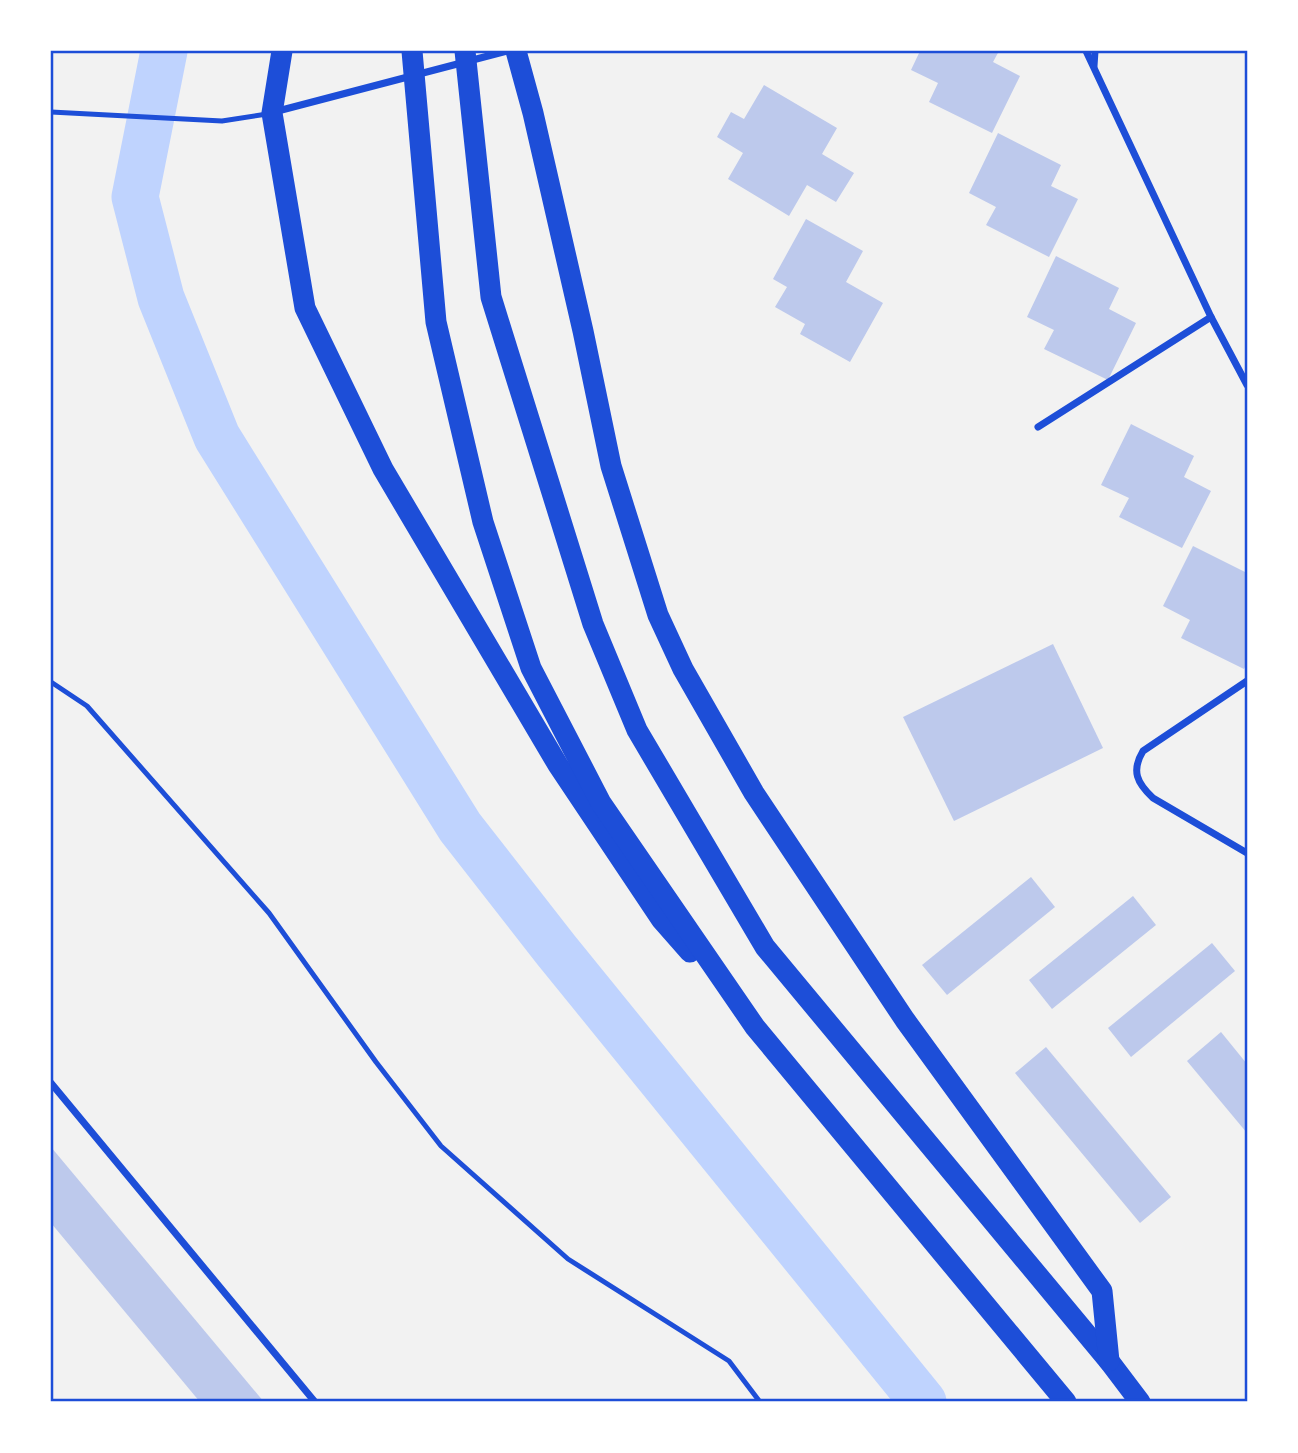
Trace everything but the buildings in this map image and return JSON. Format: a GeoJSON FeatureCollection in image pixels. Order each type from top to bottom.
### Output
{"type":"FeatureCollection","features":[{"type":"Feature","properties":{"kind":"highway"},"geometry":{"type":"LineString","coordinates":[[282,51],[272,113],[305,308],[383,468],[558,765],[661,919],[755,1027],[1066,1402]]}},
{"type":"Feature","properties":{"kind":"highway"},"geometry":{"type":"LineString","coordinates":[[412,51],[436,322],[483,522],[531,668],[601,803],[755,1027]]}},
{"type":"Feature","properties":{"kind":"highway"},"geometry":{"type":"LineString","coordinates":[[465,51],[491,298],[593,624],[637,730],[765,947],[1140,1402]]}},
{"type":"Feature","properties":{"kind":"highway"},"geometry":{"type":"LineString","coordinates":[[507,51],[533,113],[611,466],[658,615],[682,669],[754,793],[905,1020],[1102,1291],[1109,1362]]}},
{"type":"Feature","properties":{"kind":"street"},"geometry":{"type":"LineString","coordinates":[[272,113],[507,51]]}},
{"type":"Feature","properties":{"kind":"street"},"geometry":{"type":"LineString","coordinates":[[1086,51],[1211,317],[1247,385]]}},
{"type":"Feature","properties":{"kind":"street"},"geometry":{"type":"LineString","coordinates":[[1094,70],[1095,51]]}},
{"type":"Feature","properties":{"kind":"street"},"geometry":{"type":"LineString","coordinates":[[1038,427],[1211,317]]}},
{"type":"Feature","properties":{"kind":"street"},"geometry":{"type":"LineString","coordinates":[[1247,681],[1143,751],[1137,760],[1140,786],[1153,798],[1247,853]]}},
{"type":"Feature","properties":{"kind":"street"},"geometry":{"type":"LineString","coordinates":[[51,1083],[315,1402]]}},
{"type":"Feature","properties":{"kind":"lane"},"geometry":{"type":"LineString","coordinates":[[51,111],[222,121],[272,113]]}},
{"type":"Feature","properties":{"kind":"lane"},"geometry":{"type":"LineString","coordinates":[[51,682],[87,705],[269,913],[440,1146],[568,1259],[729,1362],[760,1402]]}},
{"type":"Feature","properties":{"kind":"waterway"},"geometry":{"type":"LineString","coordinates":[[164,51],[135,197],[161,298],[217,437],[460,827],[556,950],[923,1402]]}}]}
